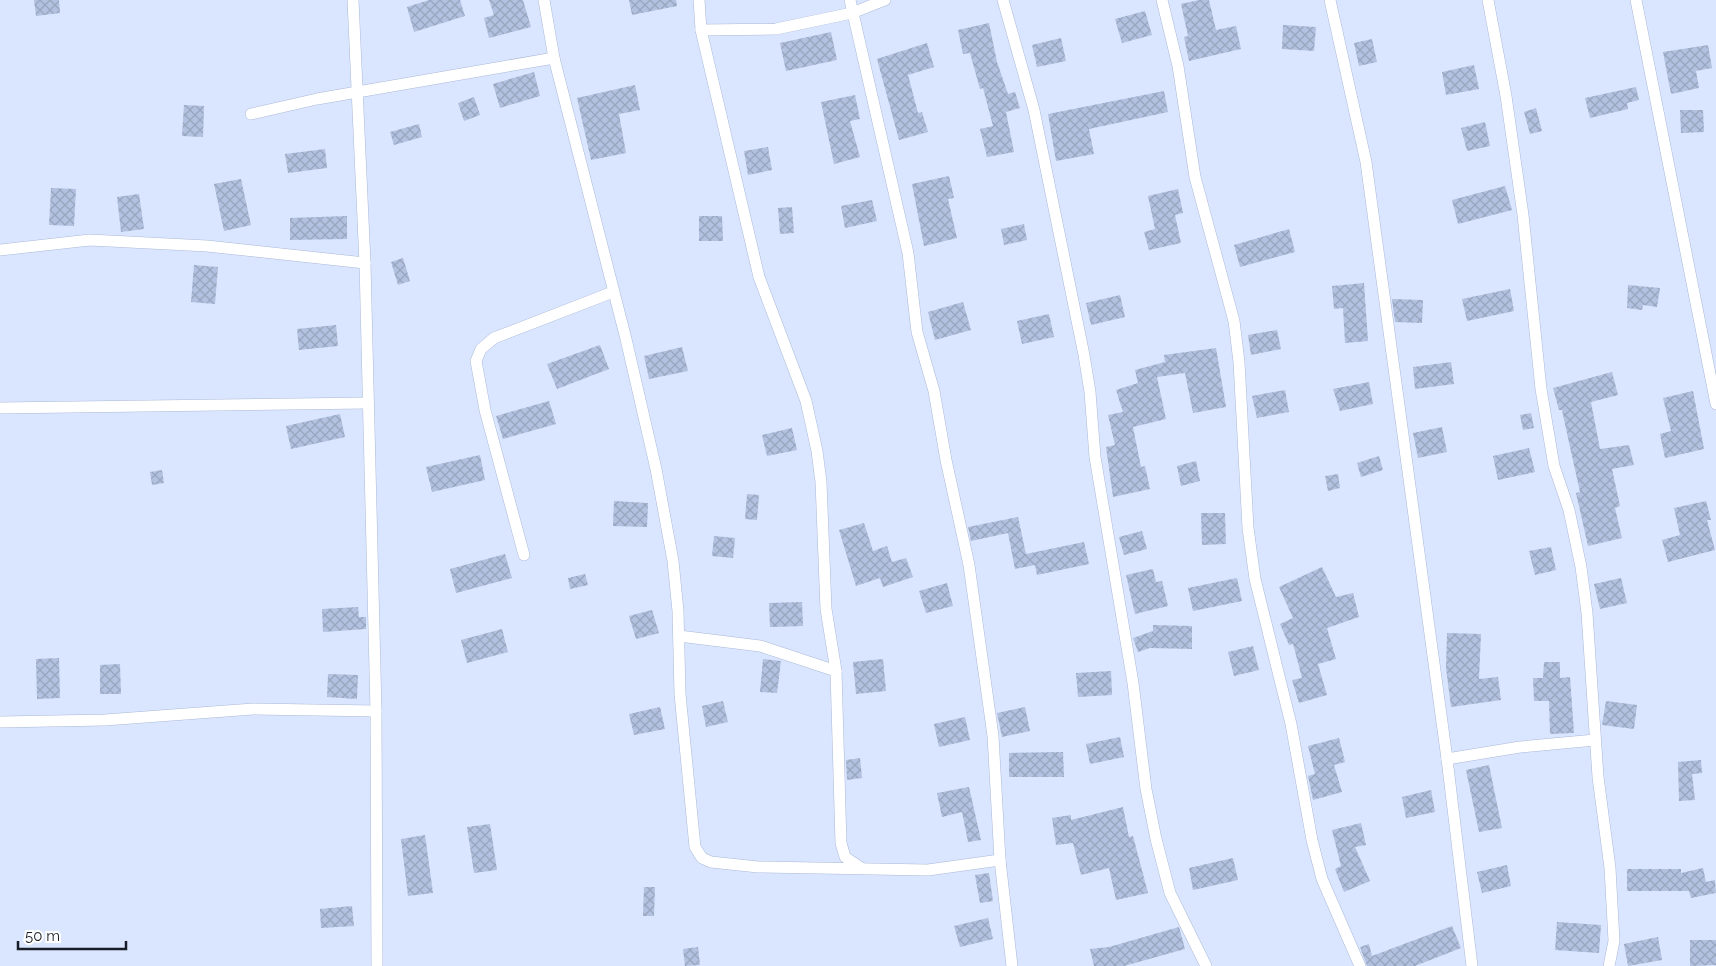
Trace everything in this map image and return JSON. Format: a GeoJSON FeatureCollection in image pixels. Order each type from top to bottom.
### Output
{"type":"FeatureCollection","features":[{"type":"Feature","properties":{"kind":"street"},"geometry":{"type":"LineString","coordinates":[[353,0],[365,264],[376,711],[377,966]]}},
{"type":"Feature","properties":{"kind":"street"},"geometry":{"type":"LineString","coordinates":[[544,0],[554,58],[656,469],[673,561],[678,611],[680,694],[696,847],[702,858],[711,862],[729,865],[928,870],[1000,860]]}},
{"type":"Feature","properties":{"kind":"street"},"geometry":{"type":"LineString","coordinates":[[699,0],[701,30],[759,276],[806,401],[816,442],[821,482],[826,609],[836,671],[841,843],[848,861],[862,869]]}},
{"type":"Feature","properties":{"kind":"street"},"geometry":{"type":"LineString","coordinates":[[850,0],[908,253],[917,332],[934,391],[946,460],[970,565],[993,736],[1000,860],[1012,966]]}},
{"type":"Feature","properties":{"kind":"street"},"geometry":{"type":"LineString","coordinates":[[701,30],[776,29],[852,13],[885,0]]}},
{"type":"Feature","properties":{"kind":"street"},"geometry":{"type":"LineString","coordinates":[[1003,0],[1034,110],[1084,355],[1090,392],[1095,456],[1134,683],[1146,789],[1156,839],[1170,893],[1206,966]]}},
{"type":"Feature","properties":{"kind":"street"},"geometry":{"type":"LineString","coordinates":[[1162,0],[1178,66],[1194,177],[1234,321],[1239,362],[1248,528],[1255,579],[1291,724],[1312,840],[1322,879],[1360,966]]}},
{"type":"Feature","properties":{"kind":"street"},"geometry":{"type":"LineString","coordinates":[[1330,0],[1366,162],[1447,760],[1472,966]]}},
{"type":"Feature","properties":{"kind":"street"},"geometry":{"type":"LineString","coordinates":[[1488,0],[1506,96],[1519,188],[1541,389],[1554,466],[1570,510],[1582,567],[1587,613],[1595,740],[1610,868],[1614,941],[1610,966]]}},
{"type":"Feature","properties":{"kind":"street"},"geometry":{"type":"LineString","coordinates":[[1636,0],[1716,404]]}},
{"type":"Feature","properties":{"kind":"street"},"geometry":{"type":"LineString","coordinates":[[251,114],[318,99],[554,58]]}},
{"type":"Feature","properties":{"kind":"street"},"geometry":{"type":"LineString","coordinates":[[0,250],[90,240],[207,246],[365,264]]}},
{"type":"Feature","properties":{"kind":"street"},"geometry":{"type":"LineString","coordinates":[[524,555],[485,410],[476,360],[481,349],[494,338],[613,292]]}},
{"type":"Feature","properties":{"kind":"street"},"geometry":{"type":"LineString","coordinates":[[0,408],[368,403]]}},
{"type":"Feature","properties":{"kind":"street"},"geometry":{"type":"LineString","coordinates":[[679,636],[760,646],[836,671]]}},
{"type":"Feature","properties":{"kind":"street"},"geometry":{"type":"LineString","coordinates":[[0,722],[105,720],[253,709],[376,711]]}},
{"type":"Feature","properties":{"kind":"street"},"geometry":{"type":"LineString","coordinates":[[1447,760],[1520,747],[1595,740]]}},
{"type":"Feature","properties":{"kind":"building"},"geometry":{"type":"Polygon","coordinates":[[[34,0],[59,0],[60,13],[36,16],[34,0]]]}},
{"type":"Feature","properties":{"kind":"building"},"geometry":{"type":"Polygon","coordinates":[[[429,0],[460,0],[465,16],[414,32],[407,7],[429,0]]]}},
{"type":"Feature","properties":{"kind":"building"},"geometry":{"type":"Polygon","coordinates":[[[489,0],[523,0],[531,27],[489,38],[484,18],[494,15],[489,0]]]}},
{"type":"Feature","properties":{"kind":"building"},"geometry":{"type":"Polygon","coordinates":[[[629,0],[676,0],[677,6],[632,15],[629,0]]]}},
{"type":"Feature","properties":{"kind":"building"},"geometry":{"type":"Polygon","coordinates":[[[1209,0],[1216,30],[1236,26],[1241,49],[1189,61],[1184,37],[1188,36],[1181,4],[1209,0]]]}},
{"type":"Feature","properties":{"kind":"building"},"geometry":{"type":"Polygon","coordinates":[[[1145,11],[1152,35],[1122,43],[1115,19],[1145,11]]]}},
{"type":"Feature","properties":{"kind":"building"},"geometry":{"type":"Polygon","coordinates":[[[989,23],[997,62],[1008,94],[1015,92],[1020,108],[1006,112],[1014,152],[987,157],[980,129],[993,126],[983,88],[980,89],[970,53],[963,54],[958,30],[989,23]]]}},
{"type":"Feature","properties":{"kind":"building"},"geometry":{"type":"Polygon","coordinates":[[[1283,25],[1316,27],[1314,51],[1282,49],[1283,25]]]}},
{"type":"Feature","properties":{"kind":"building"},"geometry":{"type":"Polygon","coordinates":[[[831,32],[837,60],[786,71],[780,43],[831,32]]]}},
{"type":"Feature","properties":{"kind":"building"},"geometry":{"type":"Polygon","coordinates":[[[1061,38],[1066,61],[1037,67],[1032,45],[1061,38]]]}},
{"type":"Feature","properties":{"kind":"building"},"geometry":{"type":"Polygon","coordinates":[[[1372,39],[1377,62],[1359,66],[1354,43],[1372,39]]]}},
{"type":"Feature","properties":{"kind":"building"},"geometry":{"type":"Polygon","coordinates":[[[927,43],[934,67],[908,75],[918,113],[922,112],[928,132],[899,140],[877,59],[927,43]]]}},
{"type":"Feature","properties":{"kind":"building"},"geometry":{"type":"Polygon","coordinates":[[[1708,45],[1712,68],[1696,71],[1699,88],[1671,94],[1663,52],[1708,45]]]}},
{"type":"Feature","properties":{"kind":"building"},"geometry":{"type":"Polygon","coordinates":[[[1474,65],[1479,89],[1446,95],[1442,72],[1474,65]]]}},
{"type":"Feature","properties":{"kind":"building"},"geometry":{"type":"Polygon","coordinates":[[[534,72],[540,96],[500,108],[493,84],[534,72]]]}},
{"type":"Feature","properties":{"kind":"building"},"geometry":{"type":"Polygon","coordinates":[[[635,85],[640,110],[619,114],[626,153],[591,160],[577,98],[635,85]]]}},
{"type":"Feature","properties":{"kind":"building"},"geometry":{"type":"Polygon","coordinates":[[[1636,87],[1639,100],[1627,103],[1628,109],[1590,118],[1585,98],[1636,87]]]}},
{"type":"Feature","properties":{"kind":"building"},"geometry":{"type":"Polygon","coordinates":[[[1164,91],[1168,112],[1089,129],[1094,154],[1056,161],[1048,114],[1164,91]]]}},
{"type":"Feature","properties":{"kind":"building"},"geometry":{"type":"Polygon","coordinates":[[[855,95],[860,119],[850,121],[860,157],[834,164],[821,102],[855,95]]]}},
{"type":"Feature","properties":{"kind":"building"},"geometry":{"type":"Polygon","coordinates":[[[474,97],[480,115],[464,121],[458,103],[474,97]]]}},
{"type":"Feature","properties":{"kind":"building"},"geometry":{"type":"Polygon","coordinates":[[[184,105],[204,106],[203,137],[182,136],[184,105]]]}},
{"type":"Feature","properties":{"kind":"building"},"geometry":{"type":"Polygon","coordinates":[[[1536,108],[1542,131],[1530,134],[1524,112],[1536,108]]]}},
{"type":"Feature","properties":{"kind":"building"},"geometry":{"type":"Polygon","coordinates":[[[1680,110],[1703,110],[1704,132],[1681,133],[1680,110]]]}},
{"type":"Feature","properties":{"kind":"building"},"geometry":{"type":"Polygon","coordinates":[[[1485,122],[1490,146],[1467,151],[1461,128],[1485,122]]]}},
{"type":"Feature","properties":{"kind":"building"},"geometry":{"type":"Polygon","coordinates":[[[419,124],[422,137],[394,145],[390,132],[419,124]]]}},
{"type":"Feature","properties":{"kind":"building"},"geometry":{"type":"Polygon","coordinates":[[[768,147],[772,170],[748,175],[744,151],[768,147]]]}},
{"type":"Feature","properties":{"kind":"building"},"geometry":{"type":"Polygon","coordinates":[[[325,149],[327,168],[288,173],[285,154],[325,149]]]}},
{"type":"Feature","properties":{"kind":"building"},"geometry":{"type":"Polygon","coordinates":[[[949,176],[954,198],[948,199],[957,238],[924,246],[912,184],[949,176]]]}},
{"type":"Feature","properties":{"kind":"building"},"geometry":{"type":"Polygon","coordinates":[[[241,179],[251,225],[224,231],[214,184],[241,179]]]}},
{"type":"Feature","properties":{"kind":"building"},"geometry":{"type":"Polygon","coordinates":[[[1505,186],[1512,210],[1458,224],[1452,200],[1505,186]]]}},
{"type":"Feature","properties":{"kind":"building"},"geometry":{"type":"Polygon","coordinates":[[[51,188],[76,189],[74,226],[49,225],[51,188]]]}},
{"type":"Feature","properties":{"kind":"building"},"geometry":{"type":"Polygon","coordinates":[[[1178,189],[1183,213],[1175,215],[1181,243],[1149,250],[1144,232],[1155,229],[1148,196],[1178,189]]]}},
{"type":"Feature","properties":{"kind":"building"},"geometry":{"type":"Polygon","coordinates":[[[139,194],[144,229],[121,232],[117,197],[139,194]]]}},
{"type":"Feature","properties":{"kind":"building"},"geometry":{"type":"Polygon","coordinates":[[[872,200],[877,221],[845,228],[841,206],[872,200]]]}},
{"type":"Feature","properties":{"kind":"building"},"geometry":{"type":"Polygon","coordinates":[[[792,207],[794,233],[780,234],[778,208],[792,207]]]}},
{"type":"Feature","properties":{"kind":"building"},"geometry":{"type":"Polygon","coordinates":[[[347,216],[347,239],[290,240],[290,218],[347,216]]]}},
{"type":"Feature","properties":{"kind":"building"},"geometry":{"type":"Polygon","coordinates":[[[699,216],[722,216],[723,241],[699,241],[699,216]]]}},
{"type":"Feature","properties":{"kind":"building"},"geometry":{"type":"Polygon","coordinates":[[[1024,224],[1027,240],[1004,245],[1001,229],[1024,224]]]}},
{"type":"Feature","properties":{"kind":"building"},"geometry":{"type":"Polygon","coordinates":[[[1289,229],[1295,252],[1240,267],[1234,245],[1289,229]]]}},
{"type":"Feature","properties":{"kind":"building"},"geometry":{"type":"Polygon","coordinates":[[[403,258],[410,281],[398,285],[391,262],[403,258]]]}},
{"type":"Feature","properties":{"kind":"building"},"geometry":{"type":"Polygon","coordinates":[[[194,265],[218,267],[215,304],[191,302],[194,265]]]}},
{"type":"Feature","properties":{"kind":"building"},"geometry":{"type":"Polygon","coordinates":[[[1364,283],[1368,341],[1345,343],[1343,308],[1334,309],[1332,286],[1364,283]]]}},
{"type":"Feature","properties":{"kind":"building"},"geometry":{"type":"Polygon","coordinates":[[[1628,285],[1660,288],[1657,307],[1643,305],[1642,310],[1627,308],[1628,285]]]}},
{"type":"Feature","properties":{"kind":"building"},"geometry":{"type":"Polygon","coordinates":[[[1510,289],[1514,311],[1467,321],[1462,299],[1510,289]]]}},
{"type":"Feature","properties":{"kind":"building"},"geometry":{"type":"Polygon","coordinates":[[[1120,295],[1125,317],[1091,325],[1086,303],[1120,295]]]}},
{"type":"Feature","properties":{"kind":"building"},"geometry":{"type":"Polygon","coordinates":[[[1392,299],[1423,300],[1422,323],[1395,322],[1392,299]]]}},
{"type":"Feature","properties":{"kind":"building"},"geometry":{"type":"Polygon","coordinates":[[[963,302],[971,330],[935,340],[928,312],[963,302]]]}},
{"type":"Feature","properties":{"kind":"building"},"geometry":{"type":"Polygon","coordinates":[[[1049,314],[1054,337],[1022,344],[1017,321],[1049,314]]]}},
{"type":"Feature","properties":{"kind":"building"},"geometry":{"type":"Polygon","coordinates":[[[336,325],[338,346],[299,350],[297,329],[336,325]]]}},
{"type":"Feature","properties":{"kind":"building"},"geometry":{"type":"Polygon","coordinates":[[[1277,330],[1281,349],[1251,355],[1248,335],[1277,330]]]}},
{"type":"Feature","properties":{"kind":"building"},"geometry":{"type":"Polygon","coordinates":[[[600,345],[609,369],[557,389],[547,364],[600,345]]]}},
{"type":"Feature","properties":{"kind":"building"},"geometry":{"type":"Polygon","coordinates":[[[682,347],[688,371],[649,379],[644,356],[682,347]]]}},
{"type":"Feature","properties":{"kind":"building"},"geometry":{"type":"Polygon","coordinates":[[[1216,348],[1226,407],[1193,413],[1185,373],[1157,377],[1166,419],[1133,427],[1141,467],[1145,466],[1150,489],[1113,497],[1106,447],[1115,445],[1108,415],[1123,412],[1116,390],[1138,383],[1135,370],[1165,362],[1164,355],[1216,348]]]}},
{"type":"Feature","properties":{"kind":"building"},"geometry":{"type":"Polygon","coordinates":[[[1451,362],[1454,384],[1415,389],[1413,367],[1451,362]]]}},
{"type":"Feature","properties":{"kind":"building"},"geometry":{"type":"Polygon","coordinates":[[[1612,372],[1618,395],[1591,402],[1600,449],[1629,445],[1634,465],[1612,469],[1620,506],[1615,508],[1622,538],[1588,546],[1576,493],[1580,492],[1562,410],[1559,410],[1553,388],[1612,372]]]}},
{"type":"Feature","properties":{"kind":"building"},"geometry":{"type":"Polygon","coordinates":[[[1369,382],[1373,404],[1340,411],[1333,389],[1369,382]]]}},
{"type":"Feature","properties":{"kind":"building"},"geometry":{"type":"Polygon","coordinates":[[[1285,390],[1289,412],[1257,418],[1252,396],[1285,390]]]}},
{"type":"Feature","properties":{"kind":"building"},"geometry":{"type":"Polygon","coordinates":[[[1693,391],[1704,449],[1665,458],[1660,434],[1671,431],[1663,398],[1693,391]]]}},
{"type":"Feature","properties":{"kind":"building"},"geometry":{"type":"Polygon","coordinates":[[[549,401],[556,424],[503,439],[496,416],[549,401]]]}},
{"type":"Feature","properties":{"kind":"building"},"geometry":{"type":"Polygon","coordinates":[[[1531,413],[1534,428],[1523,430],[1520,415],[1531,413]]]}},
{"type":"Feature","properties":{"kind":"building"},"geometry":{"type":"Polygon","coordinates":[[[340,414],[345,437],[291,449],[286,426],[340,414]]]}},
{"type":"Feature","properties":{"kind":"building"},"geometry":{"type":"Polygon","coordinates":[[[1442,427],[1447,452],[1418,458],[1413,433],[1442,427]]]}},
{"type":"Feature","properties":{"kind":"building"},"geometry":{"type":"Polygon","coordinates":[[[792,428],[797,450],[767,456],[762,435],[792,428]]]}},
{"type":"Feature","properties":{"kind":"building"},"geometry":{"type":"Polygon","coordinates":[[[1529,448],[1535,472],[1498,480],[1493,456],[1529,448]]]}},
{"type":"Feature","properties":{"kind":"building"},"geometry":{"type":"Polygon","coordinates":[[[480,455],[485,480],[432,492],[426,467],[480,455]]]}},
{"type":"Feature","properties":{"kind":"building"},"geometry":{"type":"Polygon","coordinates":[[[1379,456],[1383,470],[1361,477],[1357,463],[1379,456]]]}},
{"type":"Feature","properties":{"kind":"building"},"geometry":{"type":"Polygon","coordinates":[[[1196,461],[1200,481],[1181,486],[1177,466],[1196,461]]]}},
{"type":"Feature","properties":{"kind":"building"},"geometry":{"type":"Polygon","coordinates":[[[162,470],[164,483],[152,485],[150,472],[162,470]]]}},
{"type":"Feature","properties":{"kind":"building"},"geometry":{"type":"Polygon","coordinates":[[[1338,474],[1340,488],[1328,491],[1325,476],[1338,474]]]}},
{"type":"Feature","properties":{"kind":"building"},"geometry":{"type":"Polygon","coordinates":[[[747,494],[759,495],[757,520],[745,519],[747,494]]]}},
{"type":"Feature","properties":{"kind":"building"},"geometry":{"type":"Polygon","coordinates":[[[614,501],[648,503],[647,527],[613,526],[614,501]]]}},
{"type":"Feature","properties":{"kind":"building"},"geometry":{"type":"Polygon","coordinates":[[[1706,501],[1711,520],[1707,520],[1715,550],[1668,562],[1662,540],[1680,535],[1674,508],[1706,501]]]}},
{"type":"Feature","properties":{"kind":"building"},"geometry":{"type":"Polygon","coordinates":[[[1201,513],[1225,513],[1226,544],[1202,545],[1201,513]]]}},
{"type":"Feature","properties":{"kind":"building"},"geometry":{"type":"Polygon","coordinates":[[[1018,517],[1026,554],[1084,542],[1089,564],[1037,575],[1035,565],[1015,569],[1008,533],[971,541],[968,527],[1018,517]]]}},
{"type":"Feature","properties":{"kind":"building"},"geometry":{"type":"Polygon","coordinates":[[[864,523],[873,551],[887,546],[892,562],[906,558],[913,577],[883,587],[880,578],[856,586],[839,530],[864,523]]]}},
{"type":"Feature","properties":{"kind":"building"},"geometry":{"type":"Polygon","coordinates":[[[1142,531],[1147,549],[1124,555],[1119,537],[1142,531]]]}},
{"type":"Feature","properties":{"kind":"building"},"geometry":{"type":"Polygon","coordinates":[[[714,536],[735,538],[733,558],[712,556],[714,536]]]}},
{"type":"Feature","properties":{"kind":"building"},"geometry":{"type":"Polygon","coordinates":[[[1551,547],[1556,570],[1535,575],[1529,551],[1551,547]]]}},
{"type":"Feature","properties":{"kind":"building"},"geometry":{"type":"Polygon","coordinates":[[[505,554],[512,578],[456,593],[450,569],[505,554]]]}},
{"type":"Feature","properties":{"kind":"building"},"geometry":{"type":"Polygon","coordinates":[[[1322,567],[1336,597],[1353,593],[1359,617],[1327,628],[1336,659],[1318,664],[1327,695],[1299,703],[1292,680],[1302,678],[1293,644],[1289,645],[1280,624],[1293,618],[1279,587],[1322,567]]]}},
{"type":"Feature","properties":{"kind":"building"},"geometry":{"type":"Polygon","coordinates":[[[1153,569],[1156,582],[1162,581],[1168,606],[1135,614],[1126,575],[1153,569]]]}},
{"type":"Feature","properties":{"kind":"building"},"geometry":{"type":"Polygon","coordinates":[[[585,574],[588,585],[570,589],[568,578],[585,574]]]}},
{"type":"Feature","properties":{"kind":"building"},"geometry":{"type":"Polygon","coordinates":[[[1237,578],[1242,601],[1193,611],[1188,588],[1237,578]]]}},
{"type":"Feature","properties":{"kind":"building"},"geometry":{"type":"Polygon","coordinates":[[[1621,578],[1627,603],[1600,609],[1594,584],[1621,578]]]}},
{"type":"Feature","properties":{"kind":"building"},"geometry":{"type":"Polygon","coordinates":[[[947,583],[953,606],[926,613],[919,591],[947,583]]]}},
{"type":"Feature","properties":{"kind":"building"},"geometry":{"type":"Polygon","coordinates":[[[802,602],[803,626],[770,627],[769,603],[802,602]]]}},
{"type":"Feature","properties":{"kind":"building"},"geometry":{"type":"Polygon","coordinates":[[[358,607],[359,617],[366,617],[366,629],[323,632],[322,609],[358,607]]]}},
{"type":"Feature","properties":{"kind":"building"},"geometry":{"type":"Polygon","coordinates":[[[652,610],[659,633],[636,639],[629,616],[652,610]]]}},
{"type":"Feature","properties":{"kind":"building"},"geometry":{"type":"Polygon","coordinates":[[[1153,625],[1192,626],[1192,649],[1150,648],[1138,652],[1133,638],[1153,631],[1153,625]]]}},
{"type":"Feature","properties":{"kind":"building"},"geometry":{"type":"Polygon","coordinates":[[[502,629],[508,652],[467,663],[461,640],[502,629]]]}},
{"type":"Feature","properties":{"kind":"building"},"geometry":{"type":"Polygon","coordinates":[[[1447,633],[1481,634],[1479,679],[1498,677],[1501,700],[1451,707],[1446,668],[1447,633]]]}},
{"type":"Feature","properties":{"kind":"building"},"geometry":{"type":"Polygon","coordinates":[[[1253,646],[1259,670],[1234,676],[1228,652],[1253,646]]]}},
{"type":"Feature","properties":{"kind":"building"},"geometry":{"type":"Polygon","coordinates":[[[59,658],[60,698],[37,699],[36,659],[59,658]]]}},
{"type":"Feature","properties":{"kind":"building"},"geometry":{"type":"Polygon","coordinates":[[[763,659],[781,661],[777,693],[760,692],[763,659]]]}},
{"type":"Feature","properties":{"kind":"building"},"geometry":{"type":"Polygon","coordinates":[[[883,659],[886,691],[856,694],[853,662],[883,659]]]}},
{"type":"Feature","properties":{"kind":"building"},"geometry":{"type":"Polygon","coordinates":[[[1544,662],[1560,662],[1560,678],[1570,677],[1574,733],[1550,734],[1549,701],[1534,701],[1533,678],[1543,678],[1544,662]]]}},
{"type":"Feature","properties":{"kind":"building"},"geometry":{"type":"Polygon","coordinates":[[[120,664],[121,694],[100,694],[100,665],[120,664]]]}},
{"type":"Feature","properties":{"kind":"building"},"geometry":{"type":"Polygon","coordinates":[[[1111,671],[1112,695],[1078,697],[1076,673],[1111,671]]]}},
{"type":"Feature","properties":{"kind":"building"},"geometry":{"type":"Polygon","coordinates":[[[328,674],[358,675],[357,699],[327,697],[328,674]]]}},
{"type":"Feature","properties":{"kind":"building"},"geometry":{"type":"Polygon","coordinates":[[[723,701],[728,722],[706,727],[702,706],[723,701]]]}},
{"type":"Feature","properties":{"kind":"building"},"geometry":{"type":"Polygon","coordinates":[[[1606,701],[1637,705],[1634,729],[1602,725],[1606,701]]]}},
{"type":"Feature","properties":{"kind":"building"},"geometry":{"type":"Polygon","coordinates":[[[660,707],[665,729],[634,735],[629,714],[660,707]]]}},
{"type":"Feature","properties":{"kind":"building"},"geometry":{"type":"Polygon","coordinates":[[[1025,707],[1030,731],[1002,737],[997,713],[1025,707]]]}},
{"type":"Feature","properties":{"kind":"building"},"geometry":{"type":"Polygon","coordinates":[[[965,717],[970,740],[939,747],[934,724],[965,717]]]}},
{"type":"Feature","properties":{"kind":"building"},"geometry":{"type":"Polygon","coordinates":[[[1120,737],[1124,757],[1090,764],[1086,744],[1120,737]]]}},
{"type":"Feature","properties":{"kind":"building"},"geometry":{"type":"Polygon","coordinates":[[[1339,738],[1345,762],[1334,765],[1342,792],[1313,800],[1308,776],[1315,774],[1308,746],[1339,738]]]}},
{"type":"Feature","properties":{"kind":"building"},"geometry":{"type":"Polygon","coordinates":[[[1063,752],[1064,777],[1009,777],[1009,753],[1063,752]]]}},
{"type":"Feature","properties":{"kind":"building"},"geometry":{"type":"Polygon","coordinates":[[[860,758],[862,778],[847,780],[846,760],[860,758]]]}},
{"type":"Feature","properties":{"kind":"building"},"geometry":{"type":"Polygon","coordinates":[[[1701,760],[1702,773],[1692,774],[1695,800],[1679,801],[1678,762],[1701,760]]]}},
{"type":"Feature","properties":{"kind":"building"},"geometry":{"type":"Polygon","coordinates":[[[1489,765],[1502,828],[1479,832],[1466,770],[1489,765]]]}},
{"type":"Feature","properties":{"kind":"building"},"geometry":{"type":"Polygon","coordinates":[[[969,787],[981,840],[968,842],[962,812],[942,817],[937,793],[969,787]]]}},
{"type":"Feature","properties":{"kind":"building"},"geometry":{"type":"Polygon","coordinates":[[[1431,790],[1435,812],[1406,818],[1402,797],[1431,790]]]}},
{"type":"Feature","properties":{"kind":"building"},"geometry":{"type":"Polygon","coordinates":[[[1123,807],[1129,837],[1133,836],[1148,893],[1116,900],[1109,868],[1081,875],[1073,843],[1056,845],[1052,818],[1071,815],[1071,820],[1123,807]]]}},
{"type":"Feature","properties":{"kind":"building"},"geometry":{"type":"Polygon","coordinates":[[[1361,823],[1366,845],[1355,847],[1370,881],[1344,892],[1335,869],[1341,866],[1332,830],[1361,823]]]}},
{"type":"Feature","properties":{"kind":"building"},"geometry":{"type":"Polygon","coordinates":[[[490,824],[497,870],[474,873],[467,827],[490,824]]]}},
{"type":"Feature","properties":{"kind":"building"},"geometry":{"type":"Polygon","coordinates":[[[425,835],[433,893],[408,896],[401,839],[425,835]]]}},
{"type":"Feature","properties":{"kind":"building"},"geometry":{"type":"Polygon","coordinates":[[[1233,858],[1238,880],[1193,890],[1189,868],[1233,858]]]}},
{"type":"Feature","properties":{"kind":"building"},"geometry":{"type":"Polygon","coordinates":[[[1507,865],[1511,886],[1482,893],[1477,872],[1507,865]]]}},
{"type":"Feature","properties":{"kind":"building"},"geometry":{"type":"Polygon","coordinates":[[[1703,868],[1706,882],[1715,880],[1716,893],[1691,898],[1689,891],[1627,891],[1627,869],[1681,869],[1681,873],[1703,868]]]}},
{"type":"Feature","properties":{"kind":"building"},"geometry":{"type":"Polygon","coordinates":[[[989,873],[993,901],[980,903],[975,875],[989,873]]]}},
{"type":"Feature","properties":{"kind":"building"},"geometry":{"type":"Polygon","coordinates":[[[644,887],[655,887],[654,916],[643,916],[644,887]]]}},
{"type":"Feature","properties":{"kind":"building"},"geometry":{"type":"Polygon","coordinates":[[[352,906],[354,926],[321,928],[320,909],[352,906]]]}},
{"type":"Feature","properties":{"kind":"building"},"geometry":{"type":"Polygon","coordinates":[[[988,918],[993,939],[960,947],[954,926],[988,918]]]}},
{"type":"Feature","properties":{"kind":"building"},"geometry":{"type":"Polygon","coordinates":[[[1557,922],[1601,925],[1599,953],[1555,950],[1557,922]]]}},
{"type":"Feature","properties":{"kind":"building"},"geometry":{"type":"Polygon","coordinates":[[[1452,926],[1461,948],[1415,966],[1367,966],[1360,947],[1369,944],[1372,956],[1452,926]]]}},
{"type":"Feature","properties":{"kind":"building"},"geometry":{"type":"Polygon","coordinates":[[[1179,927],[1185,949],[1124,966],[1094,966],[1090,949],[1109,947],[1179,927]]]}},
{"type":"Feature","properties":{"kind":"building"},"geometry":{"type":"Polygon","coordinates":[[[1658,937],[1662,960],[1628,966],[1624,944],[1658,937]]]}},
{"type":"Feature","properties":{"kind":"building"},"geometry":{"type":"Polygon","coordinates":[[[1690,940],[1716,940],[1716,965],[1690,966],[1690,940]]]}},
{"type":"Feature","properties":{"kind":"building"},"geometry":{"type":"Polygon","coordinates":[[[698,947],[700,965],[685,966],[683,949],[698,947]]]}}]}
